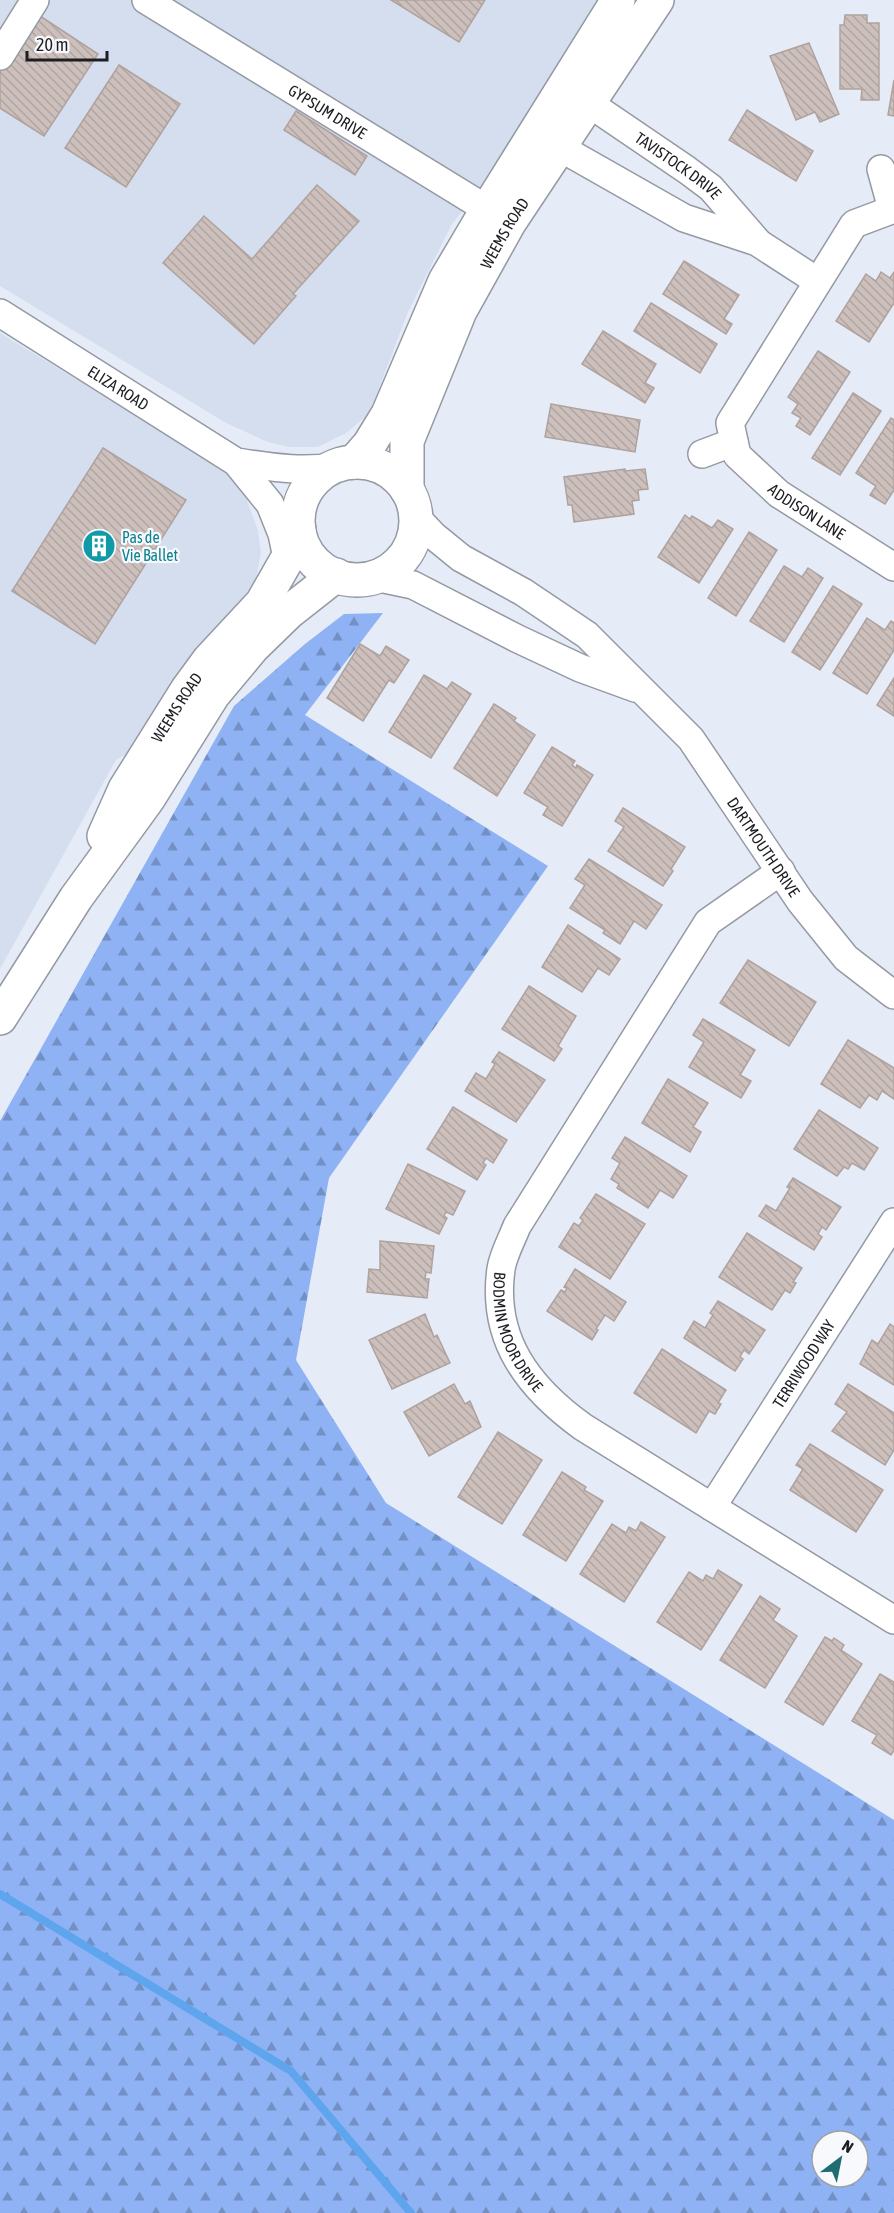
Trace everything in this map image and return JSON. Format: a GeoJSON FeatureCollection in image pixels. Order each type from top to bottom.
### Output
{"type":"FeatureCollection","features":[{"type":"Feature","properties":{"kind":"street"},"geometry":{"type":"LineString","coordinates":[[0,56],[35,0]]}},
{"type":"Feature","properties":{"kind":"street","name":"GYPSUM DRIVE"},"geometry":{"type":"LineString","coordinates":[[146,0],[498,216]]}},
{"type":"Feature","properties":{"kind":"street","name":"WEEMS ROAD"},"geometry":{"type":"LineString","coordinates":[[412,504],[407,441],[498,216],[618,0]]}},
{"type":"Feature","properties":{"kind":"street","name":"WEEMS ROAD"},"geometry":{"type":"LineString","coordinates":[[344,464],[369,445],[388,414],[445,281],[559,147],[657,0]]}},
{"type":"Feature","properties":{"kind":"street","name":"TAVISTOCK DRIVE"},"geometry":{"type":"LineString","coordinates":[[587,102],[711,188],[757,242]]}},
{"type":"Feature","properties":{"kind":"street","name":"TAVISTOCK DRIVE"},"geometry":{"type":"LineString","coordinates":[[559,147],[684,218],[757,242],[817,280]]}},
{"type":"Feature","properties":{"kind":"street"},"geometry":{"type":"LineString","coordinates":[[702,454],[734,442],[730,423],[854,224],[893,209],[881,169]]}},
{"type":"Feature","properties":{"kind":"street","name":"ELIZA ROAD"},"geometry":{"type":"LineString","coordinates":[[0,313],[236,462],[270,504],[282,534],[293,544]]}},
{"type":"Feature","properties":{"kind":"street","name":"ADDISON LANE"},"geometry":{"type":"LineString","coordinates":[[734,442],[736,455],[779,494],[894,567]]}},
{"type":"Feature","properties":{"kind":"street","name":"ELIZA ROAD"},"geometry":{"type":"LineString","coordinates":[[236,462],[308,471],[344,464]]}},
{"type":"Feature","properties":{"kind":"street"},"geometry":{"type":"LineString","coordinates":[[371,463],[388,470],[402,483],[412,504],[415,536],[407,553],[393,568],[375,577],[356,580],[336,575],[318,565],[306,549],[293,544],[299,510],[306,491],[318,476],[344,464],[371,463]]}},
{"type":"Feature","properties":{"kind":"street","name":"DARTMOUTH DRIVE"},"geometry":{"type":"LineString","coordinates":[[412,504],[434,536],[461,558],[523,592],[587,635],[691,739],[800,901],[846,958],[894,994]]}},
{"type":"Feature","properties":{"kind":"street","name":"WEEMS ROAD"},"geometry":{"type":"LineString","coordinates":[[76,898],[124,789],[187,690],[209,660],[262,603],[293,544]]}},
{"type":"Feature","properties":{"kind":"street","name":"WEEMS ROAD"},"geometry":{"type":"LineString","coordinates":[[0,1018],[76,898],[148,799],[213,695],[267,633],[289,612],[336,575]]}},
{"type":"Feature","properties":{"kind":"street","name":"DARTMOUTH DRIVE"},"geometry":{"type":"LineString","coordinates":[[375,577],[413,585],[580,668],[642,691]]}},
{"type":"Feature","properties":{"kind":"street","name":"BODMIN MOOR DRIVE"},"geometry":{"type":"LineString","coordinates":[[781,871],[708,922],[517,1226],[501,1267],[499,1306],[508,1344],[531,1378],[556,1407],[583,1428],[894,1620]]}},
{"type":"Feature","properties":{"kind":"street","name":"TERRIWOOD WAY"},"geometry":{"type":"LineString","coordinates":[[712,1507],[894,1222]]}},
{"type":"Feature","properties":{"kind":"shaded area"},"geometry":{"type":"Polygon","coordinates":[[[0,0],[610,0],[503,160],[452,224],[408,312],[374,401],[364,418],[346,433],[318,447],[288,447],[268,442],[226,423],[0,286],[0,0]]]}},
{"type":"Feature","properties":{"kind":"shaded area"},"geometry":{"type":"Polygon","coordinates":[[[0,333],[240,479],[251,495],[247,500],[258,531],[261,553],[256,579],[239,603],[208,636],[182,669],[128,753],[116,760],[0,969],[0,333]]]}},
{"type":"Feature","properties":{"kind":"green space"},"geometry":{"type":"Polygon","coordinates":[[[383,613],[305,715],[548,866],[329,1178],[296,1360],[386,1503],[894,1820],[894,2213],[0,2213],[0,1121],[234,706],[305,644],[344,614],[383,613]]]}},
{"type":"Feature","properties":{"kind":"building"},"geometry":{"type":"Polygon","coordinates":[[[391,0],[485,0],[459,42],[391,0]]]}},
{"type":"Feature","properties":{"kind":"building"},"geometry":{"type":"Polygon","coordinates":[[[37,14],[98,54],[44,136],[0,108],[0,71],[37,14]]]}},
{"type":"Feature","properties":{"kind":"building"},"geometry":{"type":"Polygon","coordinates":[[[845,15],[867,15],[867,23],[879,23],[879,100],[861,100],[862,89],[840,89],[840,25],[844,25],[845,15]]]}},
{"type":"Feature","properties":{"kind":"building"},"geometry":{"type":"Polygon","coordinates":[[[809,43],[839,114],[820,122],[815,112],[796,120],[770,56],[809,43]]]}},
{"type":"Feature","properties":{"kind":"building"},"geometry":{"type":"Polygon","coordinates":[[[119,65],[180,104],[126,187],[65,148],[119,65]]]}},
{"type":"Feature","properties":{"kind":"building"},"geometry":{"type":"Polygon","coordinates":[[[894,80],[894,116],[888,115],[894,80]]]}},
{"type":"Feature","properties":{"kind":"building"},"geometry":{"type":"Polygon","coordinates":[[[747,110],[813,151],[796,181],[729,140],[747,110]]]}},
{"type":"Feature","properties":{"kind":"building"},"geometry":{"type":"Polygon","coordinates":[[[296,111],[367,156],[355,175],[284,130],[296,111]]]}},
{"type":"Feature","properties":{"kind":"building"},"geometry":{"type":"Polygon","coordinates":[[[317,185],[359,221],[293,294],[296,296],[254,344],[163,263],[204,216],[252,259],[317,185]]]}},
{"type":"Feature","properties":{"kind":"building"},"geometry":{"type":"Polygon","coordinates":[[[684,261],[739,295],[724,319],[732,324],[726,334],[663,294],[684,261]]]}},
{"type":"Feature","properties":{"kind":"building"},"geometry":{"type":"Polygon","coordinates":[[[881,272],[890,278],[894,272],[894,303],[869,342],[836,321],[866,274],[876,281],[881,272]]]}},
{"type":"Feature","properties":{"kind":"building"},"geometry":{"type":"Polygon","coordinates":[[[651,303],[717,344],[700,373],[634,331],[651,303]]]}},
{"type":"Feature","properties":{"kind":"building"},"geometry":{"type":"Polygon","coordinates":[[[603,331],[656,364],[645,383],[654,388],[645,403],[582,364],[603,331]]]}},
{"type":"Feature","properties":{"kind":"building"},"geometry":{"type":"Polygon","coordinates":[[[818,351],[850,372],[810,435],[796,426],[801,418],[792,413],[798,404],[788,397],[818,351]]]}},
{"type":"Feature","properties":{"kind":"building"},"geometry":{"type":"Polygon","coordinates":[[[853,393],[881,411],[840,475],[812,458],[853,393]]]}},
{"type":"Feature","properties":{"kind":"building"},"geometry":{"type":"Polygon","coordinates":[[[551,404],[640,420],[635,452],[545,437],[551,404]]]}},
{"type":"Feature","properties":{"kind":"building"},"geometry":{"type":"Polygon","coordinates":[[[891,418],[894,420],[894,490],[885,504],[870,495],[876,486],[856,473],[891,418]]]}},
{"type":"Feature","properties":{"kind":"building","name":"Pas de Vie Ballet"},"geometry":{"type":"Polygon","coordinates":[[[103,448],[186,500],[95,644],[12,591],[103,448]]]}},
{"type":"Feature","properties":{"kind":"building"},"geometry":{"type":"Polygon","coordinates":[[[625,469],[625,471],[645,469],[648,489],[638,490],[639,500],[632,501],[634,514],[574,522],[572,505],[568,505],[564,477],[625,469]]]}},
{"type":"Feature","properties":{"kind":"building"},"geometry":{"type":"Polygon","coordinates":[[[685,515],[690,519],[692,516],[712,528],[718,520],[733,529],[699,583],[658,557],[685,515]]]}},
{"type":"Feature","properties":{"kind":"building"},"geometry":{"type":"Polygon","coordinates":[[[749,532],[777,550],[736,616],[708,598],[749,532]]]}},
{"type":"Feature","properties":{"kind":"building"},"geometry":{"type":"Polygon","coordinates":[[[784,566],[802,577],[808,568],[823,578],[784,642],[750,621],[784,566]]]}},
{"type":"Feature","properties":{"kind":"building"},"geometry":{"type":"Polygon","coordinates":[[[833,586],[862,604],[820,670],[792,652],[833,586]]]}},
{"type":"Feature","properties":{"kind":"building"},"geometry":{"type":"Polygon","coordinates":[[[867,618],[885,630],[891,621],[894,623],[894,650],[867,694],[833,673],[867,618]]]}},
{"type":"Feature","properties":{"kind":"building"},"geometry":{"type":"Polygon","coordinates":[[[360,644],[380,656],[386,646],[409,660],[394,683],[389,680],[363,721],[327,698],[360,644]]]}},
{"type":"Feature","properties":{"kind":"building"},"geometry":{"type":"Polygon","coordinates":[[[424,675],[447,689],[452,682],[471,694],[431,758],[389,732],[424,675]]]}},
{"type":"Feature","properties":{"kind":"building"},"geometry":{"type":"Polygon","coordinates":[[[894,678],[894,716],[877,705],[894,678]]]}},
{"type":"Feature","properties":{"kind":"building"},"geometry":{"type":"Polygon","coordinates":[[[494,704],[516,718],[514,721],[535,735],[497,796],[454,768],[494,704]]]}},
{"type":"Feature","properties":{"kind":"building"},"geometry":{"type":"Polygon","coordinates":[[[552,747],[575,761],[572,765],[576,768],[577,765],[593,775],[562,826],[543,815],[548,807],[524,793],[552,747]]]}},
{"type":"Feature","properties":{"kind":"building"},"geometry":{"type":"Polygon","coordinates":[[[623,808],[685,847],[663,886],[608,851],[624,827],[615,821],[623,808]]]}},
{"type":"Feature","properties":{"kind":"building"},"geometry":{"type":"Polygon","coordinates":[[[589,859],[662,905],[646,929],[634,921],[620,944],[603,933],[605,930],[570,908],[585,885],[575,879],[589,859]]]}},
{"type":"Feature","properties":{"kind":"building"},"geometry":{"type":"Polygon","coordinates":[[[568,925],[620,959],[609,975],[598,968],[582,992],[542,967],[568,925]]]}},
{"type":"Feature","properties":{"kind":"building"},"geometry":{"type":"Polygon","coordinates":[[[748,960],[816,1002],[789,1046],[720,1003],[748,960]]]}},
{"type":"Feature","properties":{"kind":"building"},"geometry":{"type":"Polygon","coordinates":[[[529,986],[576,1016],[558,1046],[562,1049],[554,1061],[502,1029],[529,986]]]}},
{"type":"Feature","properties":{"kind":"building"},"geometry":{"type":"Polygon","coordinates":[[[703,1019],[755,1050],[740,1075],[751,1081],[741,1098],[689,1067],[704,1042],[693,1035],[703,1019]]]}},
{"type":"Feature","properties":{"kind":"building"},"geometry":{"type":"Polygon","coordinates":[[[848,1040],[894,1068],[894,1099],[882,1091],[877,1100],[869,1095],[860,1108],[821,1084],[848,1040]]]}},
{"type":"Feature","properties":{"kind":"building"},"geometry":{"type":"Polygon","coordinates":[[[499,1052],[545,1080],[516,1122],[465,1091],[476,1073],[486,1079],[495,1064],[492,1062],[499,1052]]]}},
{"type":"Feature","properties":{"kind":"building"},"geometry":{"type":"Polygon","coordinates":[[[668,1079],[708,1103],[693,1127],[701,1132],[690,1152],[642,1123],[668,1079]]]}},
{"type":"Feature","properties":{"kind":"building"},"geometry":{"type":"Polygon","coordinates":[[[453,1107],[507,1140],[493,1163],[486,1158],[483,1163],[486,1165],[477,1180],[427,1149],[453,1107]]]}},
{"type":"Feature","properties":{"kind":"building"},"geometry":{"type":"Polygon","coordinates":[[[819,1110],[878,1148],[864,1170],[852,1163],[848,1169],[844,1167],[837,1176],[794,1149],[819,1110]]]}},
{"type":"Feature","properties":{"kind":"building"},"geometry":{"type":"Polygon","coordinates":[[[625,1137],[687,1176],[673,1198],[660,1190],[648,1208],[617,1188],[619,1184],[611,1179],[620,1163],[612,1158],[625,1137]]]}},
{"type":"Feature","properties":{"kind":"building"},"geometry":{"type":"Polygon","coordinates":[[[408,1164],[465,1191],[453,1215],[446,1212],[444,1216],[447,1218],[439,1234],[386,1209],[408,1164]]]}},
{"type":"Feature","properties":{"kind":"building"},"geometry":{"type":"Polygon","coordinates":[[[793,1178],[841,1207],[826,1230],[822,1227],[818,1234],[822,1237],[814,1250],[759,1216],[766,1205],[776,1211],[790,1188],[787,1187],[793,1178]]]}},
{"type":"Feature","properties":{"kind":"building"},"geometry":{"type":"Polygon","coordinates":[[[596,1194],[645,1224],[610,1279],[559,1247],[574,1223],[579,1226],[583,1220],[580,1218],[596,1194]]]}},
{"type":"Feature","properties":{"kind":"building"},"geometry":{"type":"Polygon","coordinates":[[[747,1233],[802,1268],[793,1282],[796,1283],[790,1293],[785,1290],[772,1310],[719,1277],[747,1233]]]}},
{"type":"Feature","properties":{"kind":"building"},"geometry":{"type":"Polygon","coordinates":[[[380,1241],[434,1246],[431,1273],[426,1272],[425,1279],[429,1279],[427,1298],[367,1292],[369,1269],[380,1270],[380,1241]]]}},
{"type":"Feature","properties":{"kind":"building"},"geometry":{"type":"Polygon","coordinates":[[[575,1269],[626,1302],[614,1321],[605,1315],[592,1340],[547,1311],[561,1290],[565,1292],[567,1288],[564,1287],[575,1269]]]}},
{"type":"Feature","properties":{"kind":"building"},"geometry":{"type":"Polygon","coordinates":[[[718,1301],[765,1330],[749,1354],[744,1350],[740,1357],[743,1359],[735,1371],[684,1338],[694,1321],[705,1328],[713,1315],[710,1313],[718,1301]]]}},
{"type":"Feature","properties":{"kind":"building"},"geometry":{"type":"Polygon","coordinates":[[[425,1314],[434,1337],[437,1335],[450,1363],[392,1389],[369,1340],[425,1314]]]}},
{"type":"Feature","properties":{"kind":"building"},"geometry":{"type":"Polygon","coordinates":[[[890,1324],[894,1327],[894,1385],[860,1364],[872,1340],[878,1344],[890,1324]]]}},
{"type":"Feature","properties":{"kind":"building"},"geometry":{"type":"Polygon","coordinates":[[[662,1349],[726,1390],[718,1403],[721,1404],[715,1414],[709,1411],[696,1433],[634,1393],[662,1349]]]}},
{"type":"Feature","properties":{"kind":"building"},"geometry":{"type":"Polygon","coordinates":[[[454,1384],[465,1404],[470,1401],[481,1427],[429,1456],[404,1412],[454,1384]]]}},
{"type":"Feature","properties":{"kind":"building"},"geometry":{"type":"Polygon","coordinates":[[[848,1384],[894,1413],[894,1450],[885,1465],[832,1431],[847,1412],[835,1404],[848,1384]]]}},
{"type":"Feature","properties":{"kind":"building"},"geometry":{"type":"Polygon","coordinates":[[[498,1432],[542,1460],[502,1524],[458,1497],[498,1432]]]}},
{"type":"Feature","properties":{"kind":"building"},"geometry":{"type":"Polygon","coordinates":[[[810,1444],[883,1490],[856,1532],[790,1490],[803,1469],[796,1465],[810,1444]]]}},
{"type":"Feature","properties":{"kind":"building"},"geometry":{"type":"Polygon","coordinates":[[[562,1472],[586,1487],[584,1490],[603,1501],[566,1561],[523,1535],[562,1472]]]}},
{"type":"Feature","properties":{"kind":"building"},"geometry":{"type":"Polygon","coordinates":[[[641,1522],[665,1537],[624,1602],[580,1574],[612,1524],[626,1533],[629,1527],[636,1531],[641,1522]]]}},
{"type":"Feature","properties":{"kind":"building"},"geometry":{"type":"Polygon","coordinates":[[[718,1570],[742,1585],[701,1650],[657,1622],[689,1572],[703,1581],[706,1575],[713,1579],[718,1570]]]}},
{"type":"Feature","properties":{"kind":"building"},"geometry":{"type":"Polygon","coordinates":[[[760,1596],[780,1609],[773,1620],[797,1636],[765,1688],[720,1660],[760,1596]]]}},
{"type":"Feature","properties":{"kind":"building"},"geometry":{"type":"Polygon","coordinates":[[[825,1637],[832,1641],[834,1638],[844,1645],[841,1650],[862,1664],[823,1725],[785,1702],[825,1637]]]}},
{"type":"Feature","properties":{"kind":"building"},"geometry":{"type":"Polygon","coordinates":[[[880,1674],[894,1682],[894,1750],[891,1755],[872,1743],[877,1735],[852,1721],[880,1674]]]}},
{"type":"Feature","properties":{"kind":"waterway"},"geometry":{"type":"LineString","coordinates":[[0,1894],[291,2071],[411,2213]]}},
{"type":"Feature","properties":{"kind":"place","name":"Pas de Vie Ballet"},"geometry":{"type":"Point","coordinates":[99,546]}}]}
